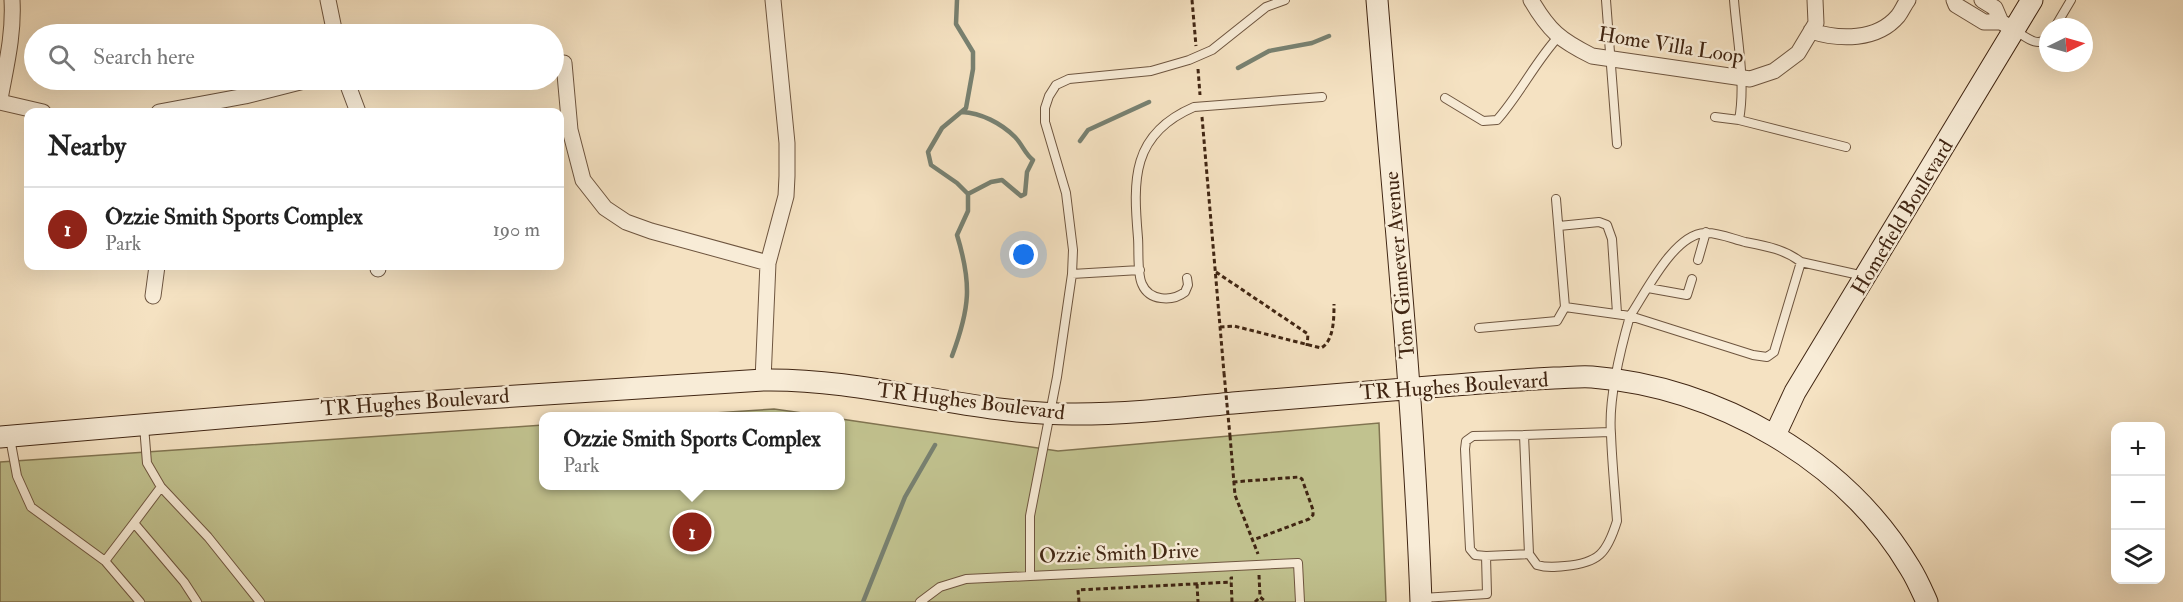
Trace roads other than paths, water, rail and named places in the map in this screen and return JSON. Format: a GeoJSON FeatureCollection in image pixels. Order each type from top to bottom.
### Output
{"type":"FeatureCollection","features":[{"type":"Feature","properties":{"kind":"main road","name":"Tom Ginnever Avenue"},"geometry":{"type":"LineString","coordinates":[[1377,0],[1410,389],[1418,506],[1421,600]]}},
{"type":"Feature","properties":{"kind":"main road","name":"Homefield Boulevard"},"geometry":{"type":"LineString","coordinates":[[1775,435],[1795,392],[1865,276],[2008,26],[2032,0]]}},
{"type":"Feature","properties":{"kind":"main road","name":"TR Hughes Boulevard"},"geometry":{"type":"LineString","coordinates":[[5,436],[373,405],[763,380],[806,380],[1010,410],[1073,415],[1123,413],[1521,379],[1590,377],[1653,386],[1700,402],[1775,435],[1819,466],[1847,491],[1878,524],[1910,567],[1927,602]]}},
{"type":"Feature","properties":{"kind":"street"},"geometry":{"type":"LineString","coordinates":[[12,0],[13,20],[10,46],[0,101],[27,108]]}},
{"type":"Feature","properties":{"kind":"street"},"geometry":{"type":"LineString","coordinates":[[328,0],[333,24]]}},
{"type":"Feature","properties":{"kind":"street"},"geometry":{"type":"LineString","coordinates":[[763,380],[768,263],[786,196],[787,176],[787,143],[773,0]]}},
{"type":"Feature","properties":{"kind":"street","name":"Home Villa Loop"},"geometry":{"type":"LineString","coordinates":[[1531,0],[1545,24],[1568,44],[1592,56],[1750,79],[1774,71],[1798,52],[1816,23],[1815,0]]}},
{"type":"Feature","properties":{"kind":"street"},"geometry":{"type":"LineString","coordinates":[[1811,31],[1828,36],[1849,37],[1867,34],[1884,28],[1898,16],[1908,0]]}},
{"type":"Feature","properties":{"kind":"street"},"geometry":{"type":"LineString","coordinates":[[1954,0],[1956,5],[1984,22],[2008,26]]}},
{"type":"Feature","properties":{"kind":"street"},"geometry":{"type":"LineString","coordinates":[[1982,0],[1995,8],[2008,26]]}},
{"type":"Feature","properties":{"kind":"street"},"geometry":{"type":"LineString","coordinates":[[564,63],[570,130],[583,180],[604,207],[626,222],[651,231],[768,263]]}},
{"type":"Feature","properties":{"kind":"street"},"geometry":{"type":"LineString","coordinates":[[180,108],[269,90]]}},
{"type":"Feature","properties":{"kind":"street"},"geometry":{"type":"LineString","coordinates":[[350,90],[356,108]]}},
{"type":"Feature","properties":{"kind":"street"},"geometry":{"type":"LineString","coordinates":[[153,296],[156,270]]}},
{"type":"Feature","properties":{"kind":"lane","name":"Ozzie Smith Drive"},"geometry":{"type":"LineString","coordinates":[[1285,0],[1266,7],[1212,50],[1189,60],[1150,71],[1069,80],[1056,85],[1045,108],[1045,122],[1067,201],[1073,250],[1072,274],[1057,377],[1030,516],[1030,576],[1298,563],[1300,602]]}},
{"type":"Feature","properties":{"kind":"lane"},"geometry":{"type":"LineString","coordinates":[[1606,0],[1617,144]]}},
{"type":"Feature","properties":{"kind":"lane"},"geometry":{"type":"LineString","coordinates":[[1734,0],[1741,78],[1742,105],[1739,120]]}},
{"type":"Feature","properties":{"kind":"lane"},"geometry":{"type":"LineString","coordinates":[[2061,18],[2072,0]]}},
{"type":"Feature","properties":{"kind":"lane"},"geometry":{"type":"LineString","coordinates":[[2008,26],[2039,43]]}},
{"type":"Feature","properties":{"kind":"lane"},"geometry":{"type":"LineString","coordinates":[[1445,98],[1482,121],[1497,120],[1508,108],[1545,51],[1559,36]]}},
{"type":"Feature","properties":{"kind":"lane"},"geometry":{"type":"LineString","coordinates":[[1187,278],[1185,292],[1179,297],[1162,299],[1152,296],[1141,283],[1134,184],[1137,167],[1147,145],[1167,123],[1194,107],[1322,97]]}},
{"type":"Feature","properties":{"kind":"lane"},"geometry":{"type":"LineString","coordinates":[[1715,117],[1739,120],[1846,147]]}},
{"type":"Feature","properties":{"kind":"lane"},"geometry":{"type":"LineString","coordinates":[[1479,328],[1557,321],[1565,308],[1556,199]]}},
{"type":"Feature","properties":{"kind":"lane"},"geometry":{"type":"LineString","coordinates":[[1559,226],[1599,222],[1608,225],[1612,239],[1617,313]]}},
{"type":"Feature","properties":{"kind":"lane"},"geometry":{"type":"LineString","coordinates":[[1524,435],[1529,554],[1537,566],[1590,563],[1604,552],[1617,521],[1610,432],[1615,381],[1630,316],[1680,245],[1692,235],[1706,232],[1788,252],[1801,262],[1865,276]]}},
{"type":"Feature","properties":{"kind":"lane"},"geometry":{"type":"LineString","coordinates":[[1698,260],[1706,232]]}},
{"type":"Feature","properties":{"kind":"lane"},"geometry":{"type":"LineString","coordinates":[[1565,308],[1630,316],[1754,355],[1767,357],[1774,352],[1801,262]]}},
{"type":"Feature","properties":{"kind":"lane"},"geometry":{"type":"LineString","coordinates":[[1072,274],[1140,270]]}},
{"type":"Feature","properties":{"kind":"lane"},"geometry":{"type":"LineString","coordinates":[[1648,288],[1687,295],[1692,279]]}},
{"type":"Feature","properties":{"kind":"lane"},"geometry":{"type":"LineString","coordinates":[[144,424],[147,463],[161,487],[208,537],[260,602]]}},
{"type":"Feature","properties":{"kind":"lane"},"geometry":{"type":"LineString","coordinates":[[1529,554],[1486,556],[1475,555],[1470,549],[1466,441],[1473,436],[1610,432]]}},
{"type":"Feature","properties":{"kind":"lane"},"geometry":{"type":"LineString","coordinates":[[5,436],[17,476],[31,507],[105,561],[140,602]]}},
{"type":"Feature","properties":{"kind":"lane"},"geometry":{"type":"LineString","coordinates":[[105,561],[161,487]]}},
{"type":"Feature","properties":{"kind":"lane"},"geometry":{"type":"LineString","coordinates":[[134,523],[184,582],[197,602]]}},
{"type":"Feature","properties":{"kind":"lane"},"geometry":{"type":"LineString","coordinates":[[1421,600],[1487,594],[1486,556]]}},
{"type":"Feature","properties":{"kind":"lane"},"geometry":{"type":"LineString","coordinates":[[920,602],[940,587],[966,579],[1030,576]]}},
{"type":"Feature","properties":{"kind":"waterway"},"geometry":{"type":"LineString","coordinates":[[952,356],[962,324],[967,296],[965,268],[957,235],[968,211],[968,194],[957,183],[931,165],[928,152],[942,128],[966,108],[973,69],[973,52],[956,24],[957,0]]}},
{"type":"Feature","properties":{"kind":"waterway"},"geometry":{"type":"LineString","coordinates":[[1238,68],[1269,51],[1312,43],[1329,36]]}},
{"type":"Feature","properties":{"kind":"waterway"},"geometry":{"type":"LineString","coordinates":[[1080,141],[1088,130],[1149,102]]}},
{"type":"Feature","properties":{"kind":"waterway"},"geometry":{"type":"LineString","coordinates":[[962,112],[983,117],[1003,127],[1015,137],[1033,160],[1027,172],[1025,194],[1021,196],[1002,180],[991,182],[968,194]]}},
{"type":"Feature","properties":{"kind":"waterway"},"geometry":{"type":"LineString","coordinates":[[863,602],[905,497],[935,445]]}},
{"type":"Feature","properties":{"kind":"place","name":"Ozzie Smith Sports Complex"},"geometry":{"type":"Point","coordinates":[692,532]}}]}
